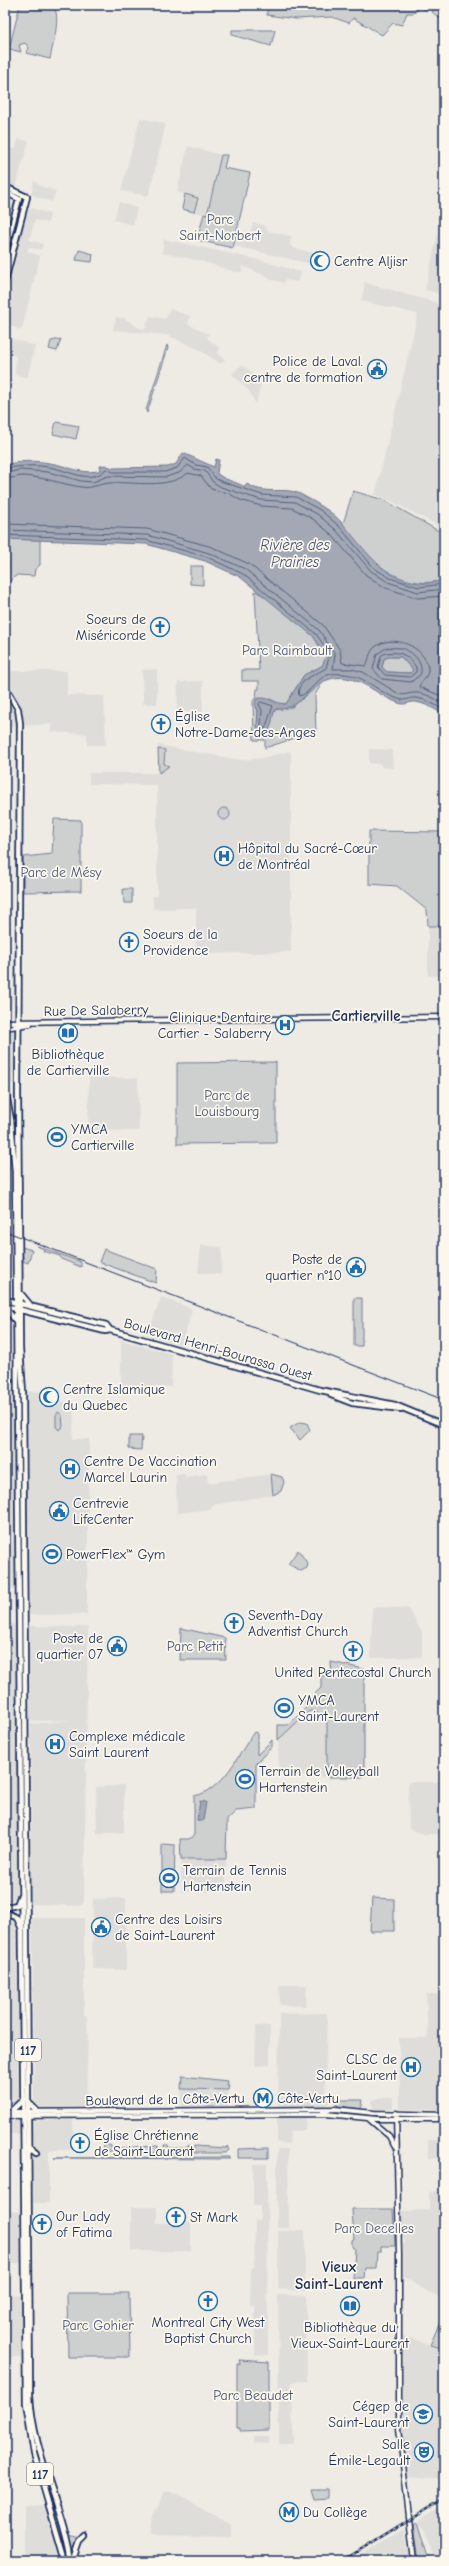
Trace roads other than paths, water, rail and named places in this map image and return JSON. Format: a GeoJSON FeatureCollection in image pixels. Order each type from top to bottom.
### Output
{"type":"FeatureCollection","features":[{"type":"Feature","properties":{"kind":"main road"},"geometry":{"type":"LineString","coordinates":[[5,187],[27,197],[5,280]]}},
{"type":"Feature","properties":{"kind":"main road"},"geometry":{"type":"LineString","coordinates":[[5,192],[19,199],[5,249]]}},
{"type":"Feature","properties":{"kind":"main road","name":"117"},"geometry":{"type":"LineString","coordinates":[[5,687],[18,708],[20,723],[18,1390],[22,1934],[26,2101]]}},
{"type":"Feature","properties":{"kind":"main road","name":"Rue De Salaberry"},"geometry":{"type":"LineString","coordinates":[[5,1028],[19,1024],[37,1022],[444,1017]]}},
{"type":"Feature","properties":{"kind":"main road","name":"Rue De Salaberry"},"geometry":{"type":"LineString","coordinates":[[5,1022],[19,1024]]}},
{"type":"Feature","properties":{"kind":"main road","name":"117"},"geometry":{"type":"LineString","coordinates":[[5,1089],[11,1120],[18,1240]]}},
{"type":"Feature","properties":{"kind":"main road"},"geometry":{"type":"LineString","coordinates":[[6,1300],[18,1292],[31,1306]]}},
{"type":"Feature","properties":{"kind":"main road","name":"Boulevard Henri-Bourassa Ouest"},"geometry":{"type":"LineString","coordinates":[[6,1300],[33,1312],[105,1331],[110,1330],[320,1390],[393,1404],[444,1425]]}},
{"type":"Feature","properties":{"kind":"main road"},"geometry":{"type":"LineString","coordinates":[[5,1306],[18,1320],[33,1312]]}},
{"type":"Feature","properties":{"kind":"main road","name":"Boulevard Henri-Bourassa Ouest"},"geometry":{"type":"LineString","coordinates":[[5,1306],[31,1306],[106,1325],[110,1330]]}},
{"type":"Feature","properties":{"kind":"main road","name":"117"},"geometry":{"type":"LineString","coordinates":[[18,1320],[23,1392],[28,1816],[26,2101],[27,2417],[36,2459],[55,2519],[65,2561]]}},
{"type":"Feature","properties":{"kind":"main road"},"geometry":{"type":"LineString","coordinates":[[22,1816],[28,1816]]}},
{"type":"Feature","properties":{"kind":"main road"},"geometry":{"type":"LineString","coordinates":[[7,1907],[18,1903],[22,1888]]}},
{"type":"Feature","properties":{"kind":"main road"},"geometry":{"type":"LineString","coordinates":[[7,1913],[18,1919],[22,1934]]}},
{"type":"Feature","properties":{"kind":"main road"},"geometry":{"type":"LineString","coordinates":[[8,2112],[26,2101],[38,2112]]}},
{"type":"Feature","properties":{"kind":"main road","name":"Boulevard de la Côte-Vertu"},"geometry":{"type":"LineString","coordinates":[[5,2116],[38,2112],[336,2109],[396,2113],[444,2114]]}},
{"type":"Feature","properties":{"kind":"main road","name":"Boulevard de la Côte-Vertu"},"geometry":{"type":"LineString","coordinates":[[8,2112],[26,2114],[326,2114],[368,2118],[444,2119]]}},
{"type":"Feature","properties":{"kind":"main road"},"geometry":{"type":"LineString","coordinates":[[396,2113],[399,2254],[400,2428],[414,2561]]}},
{"type":"Feature","properties":{"kind":"main road","name":"117"},"geometry":{"type":"LineString","coordinates":[[26,2114],[28,2146],[31,2414],[40,2456],[72,2561]]}},
{"type":"Feature","properties":{"kind":"main road"},"geometry":{"type":"LineString","coordinates":[[368,2118],[390,2137],[396,2150]]}},
{"type":"Feature","properties":{"kind":"main road"},"geometry":{"type":"LineString","coordinates":[[28,2146],[36,2153]]}},
{"type":"Feature","properties":{"kind":"main road"},"geometry":{"type":"LineString","coordinates":[[72,2561],[80,2541],[85,2536]]}},
{"type":"Feature","properties":{"kind":"water","name":"Rivière des Prairies"},"geometry":{"type":"Polygon","coordinates":[[[183,453],[214,467],[216,459],[219,460],[217,473],[219,475],[245,487],[247,484],[261,490],[288,491],[300,494],[334,515],[363,549],[385,570],[397,577],[411,582],[426,583],[444,580],[444,714],[416,702],[405,704],[399,703],[355,680],[337,678],[320,683],[297,703],[284,709],[276,709],[269,730],[263,734],[257,727],[258,710],[255,705],[256,699],[264,698],[286,704],[304,675],[322,666],[326,657],[313,636],[240,577],[205,561],[146,544],[5,539],[5,465],[38,461],[56,464],[75,470],[94,472],[101,470],[100,466],[105,465],[113,468],[168,467],[176,464],[183,453]],[[388,657],[384,659],[382,667],[387,672],[410,673],[413,670],[401,657],[388,657]]]}},
{"type":"Feature","properties":{"kind":"water"},"geometry":{"type":"Polygon","coordinates":[[[200,1801],[206,1802],[203,1821],[197,1820],[200,1801]]]}},
{"type":"Feature","properties":{"kind":"tram line"},"geometry":{"type":"LineString","coordinates":[[5,1231],[444,1400]]}},
{"type":"Feature","properties":{"kind":"railway"},"geometry":{"type":"LineString","coordinates":[[342,2561],[444,2498]]}},
{"type":"Feature","properties":{"kind":"place","name":"Centre Aljisr"},"geometry":{"type":"Point","coordinates":[320,261]}},
{"type":"Feature","properties":{"kind":"place","name":"Police de Laval. centre de formation"},"geometry":{"type":"Point","coordinates":[377,369]}},
{"type":"Feature","properties":{"kind":"place","name":"Soeurs de Miséricorde"},"geometry":{"type":"Point","coordinates":[160,627]}},
{"type":"Feature","properties":{"kind":"place","name":"Église Notre-Dame-des-Anges"},"geometry":{"type":"Point","coordinates":[161,724]}},
{"type":"Feature","properties":{"kind":"place","name":"Hôpital du Sacré-Cœur de Montréal"},"geometry":{"type":"Point","coordinates":[224,856]}},
{"type":"Feature","properties":{"kind":"place","name":"Soeurs de la Providence"},"geometry":{"type":"Point","coordinates":[129,942]}},
{"type":"Feature","properties":{"kind":"place","name":"Clinique Dentaire Cartier - Salaberry"},"geometry":{"type":"Point","coordinates":[285,1025]}},
{"type":"Feature","properties":{"kind":"place","name":"Bibliothèque de Cartierville"},"geometry":{"type":"Point","coordinates":[68,1033]}},
{"type":"Feature","properties":{"kind":"place","name":"YMCA Cartierville"},"geometry":{"type":"Point","coordinates":[57,1137]}},
{"type":"Feature","properties":{"kind":"place","name":"Poste de quartier n°10"},"geometry":{"type":"Point","coordinates":[356,1267]}},
{"type":"Feature","properties":{"kind":"place","name":"Centre Islamique du Quebec"},"geometry":{"type":"Point","coordinates":[49,1397]}},
{"type":"Feature","properties":{"kind":"place","name":"Centre De Vaccination Marcel Laurin"},"geometry":{"type":"Point","coordinates":[70,1469]}},
{"type":"Feature","properties":{"kind":"place","name":"Centrevie LifeCenter"},"geometry":{"type":"Point","coordinates":[59,1511]}},
{"type":"Feature","properties":{"kind":"place","name":"PowerFlex™ Gym"},"geometry":{"type":"Point","coordinates":[52,1554]}},
{"type":"Feature","properties":{"kind":"place","name":"Seventh-Day Adventist Church"},"geometry":{"type":"Point","coordinates":[234,1623]}},
{"type":"Feature","properties":{"kind":"place","name":"Poste de quartier 07"},"geometry":{"type":"Point","coordinates":[117,1646]}},
{"type":"Feature","properties":{"kind":"place","name":"United Pentecostal Church"},"geometry":{"type":"Point","coordinates":[353,1651]}},
{"type":"Feature","properties":{"kind":"place","name":"YMCA Saint-Laurent"},"geometry":{"type":"Point","coordinates":[284,1708]}},
{"type":"Feature","properties":{"kind":"place","name":"Complexe médicale Saint Laurent"},"geometry":{"type":"Point","coordinates":[55,1744]}},
{"type":"Feature","properties":{"kind":"place","name":"Terrain de Volleyball Hartenstein"},"geometry":{"type":"Point","coordinates":[245,1779]}},
{"type":"Feature","properties":{"kind":"place","name":"Terrain de Tennis Hartenstein"},"geometry":{"type":"Point","coordinates":[169,1878]}},
{"type":"Feature","properties":{"kind":"place","name":"Centre des Loisirs de Saint-Laurent"},"geometry":{"type":"Point","coordinates":[101,1927]}},
{"type":"Feature","properties":{"kind":"place","name":"CLSC de Saint-Laurent"},"geometry":{"type":"Point","coordinates":[411,2067]}},
{"type":"Feature","properties":{"kind":"place","name":"Côte-Vertu"},"geometry":{"type":"Point","coordinates":[263,2098]}},
{"type":"Feature","properties":{"kind":"place","name":"Église Chrétienne de Saint-Laurent"},"geometry":{"type":"Point","coordinates":[80,2143]}},
{"type":"Feature","properties":{"kind":"place","name":"St Mark"},"geometry":{"type":"Point","coordinates":[176,2217]}},
{"type":"Feature","properties":{"kind":"place","name":"Our Lady of Fatima"},"geometry":{"type":"Point","coordinates":[42,2224]}},
{"type":"Feature","properties":{"kind":"place","name":"Montreal City West Baptist Church"},"geometry":{"type":"Point","coordinates":[208,2301]}},
{"type":"Feature","properties":{"kind":"place","name":"Bibliothèque du Vieux-Saint-Laurent"},"geometry":{"type":"Point","coordinates":[350,2306]}},
{"type":"Feature","properties":{"kind":"place","name":"Cégep de Saint-Laurent"},"geometry":{"type":"Point","coordinates":[423,2414]}},
{"type":"Feature","properties":{"kind":"place","name":"Salle Émile-Legault"},"geometry":{"type":"Point","coordinates":[424,2452]}},
{"type":"Feature","properties":{"kind":"place","name":"Du Collège"},"geometry":{"type":"Point","coordinates":[289,2512]}},
{"type":"Feature","properties":{"kind":"district","name":"Cartierville"},"geometry":{"type":"Point","coordinates":[366,1016]}},
{"type":"Feature","properties":{"kind":"district","name":"Vieux Saint-Laurent"},"geometry":{"type":"Point","coordinates":[339,2276]}},
{"type":"Feature","properties":{"kind":"park label","name":"Parc Saint-Norbert"},"geometry":{"type":"Point","coordinates":[220,228]}},
{"type":"Feature","properties":{"kind":"park label","name":"Parc Raimbault"},"geometry":{"type":"Point","coordinates":[287,650]}},
{"type":"Feature","properties":{"kind":"park label","name":"Parc de Mésy"},"geometry":{"type":"Point","coordinates":[61,872]}},
{"type":"Feature","properties":{"kind":"park label","name":"Parc de Louisbourg"},"geometry":{"type":"Point","coordinates":[227,1104]}},
{"type":"Feature","properties":{"kind":"park label","name":"Parc Petit"},"geometry":{"type":"Point","coordinates":[195,1646]}},
{"type":"Feature","properties":{"kind":"park label","name":"Parc Decelles"},"geometry":{"type":"Point","coordinates":[374,2228]}},
{"type":"Feature","properties":{"kind":"park label","name":"Parc Gohier"},"geometry":{"type":"Point","coordinates":[98,2325]}},
{"type":"Feature","properties":{"kind":"park label","name":"Parc Beaudet"},"geometry":{"type":"Point","coordinates":[253,2395]}}]}
